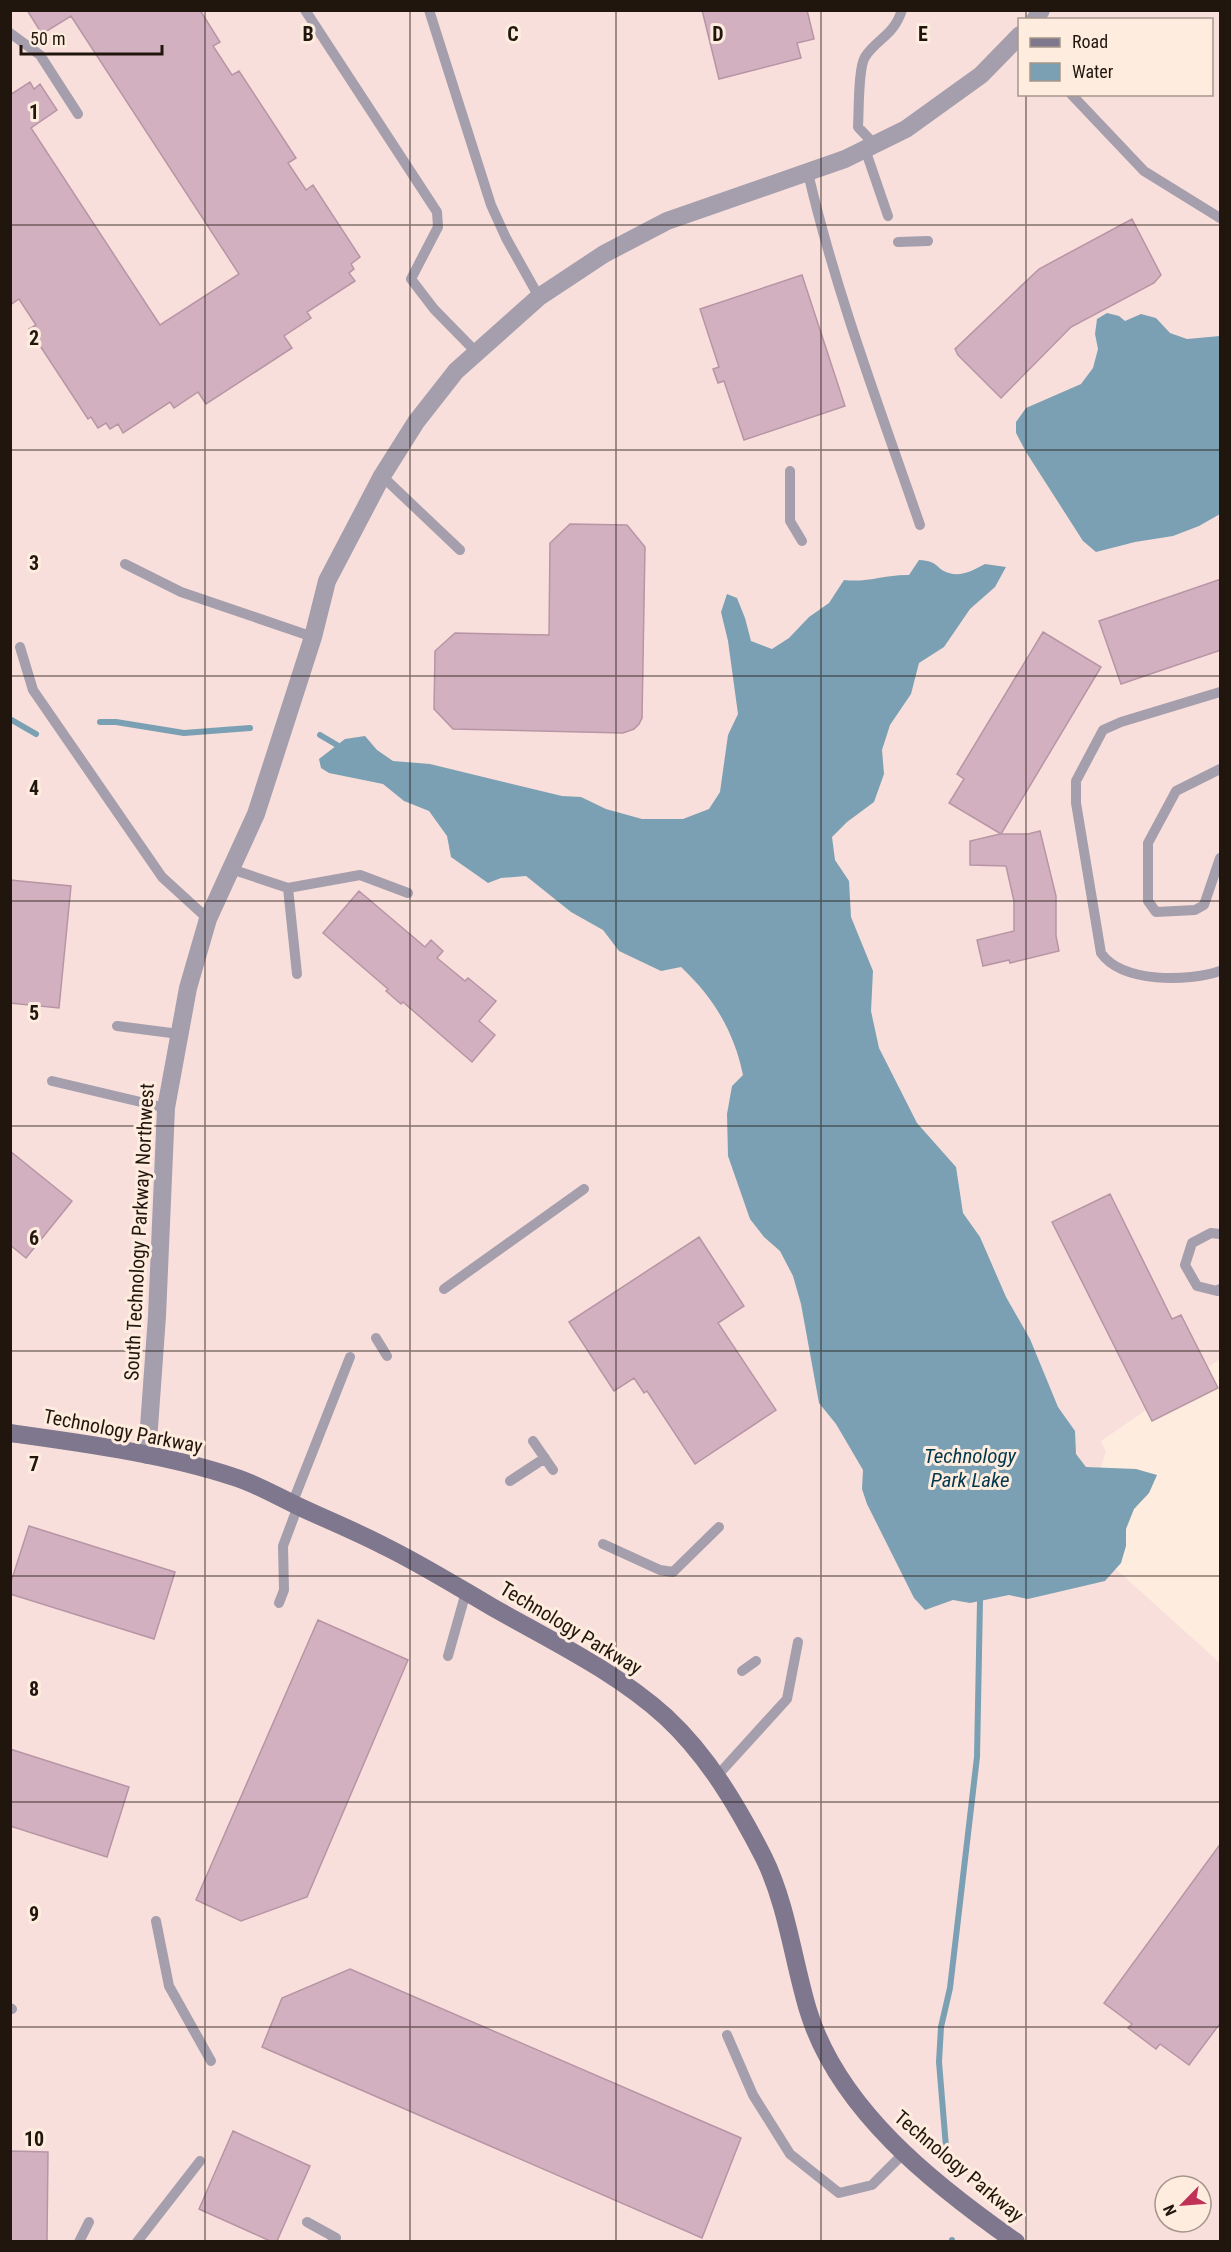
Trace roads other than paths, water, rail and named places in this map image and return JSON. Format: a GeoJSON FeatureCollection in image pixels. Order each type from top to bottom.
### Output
{"type":"FeatureCollection","features":[{"type":"Feature","properties":{"kind":"street","name":"South Technology Parkway Northwest"},"geometry":{"type":"LineString","coordinates":[[147,1455],[157,1316],[166,1107],[188,988],[208,920],[256,814],[313,636],[327,581],[382,476],[416,422],[456,371],[539,297],[604,254],[667,221],[808,173],[906,129],[981,75],[1018,37]]}},
{"type":"Feature","properties":{"kind":"street","name":"Technology Parkway"},"geometry":{"type":"LineString","coordinates":[[10,1433],[147,1455],[235,1477],[385,1546],[621,1680],[667,1718],[704,1757],[765,1861],[783,1911],[808,2010],[819,2040],[843,2084],[877,2128],[904,2153],[994,2227],[1016,2241]]}},
{"type":"Feature","properties":{"kind":"lane"},"geometry":{"type":"LineString","coordinates":[[305,10],[437,212],[438,227],[411,279],[434,309],[477,352]]}},
{"type":"Feature","properties":{"kind":"lane"},"geometry":{"type":"LineString","coordinates":[[429,10],[491,205],[539,297]]}},
{"type":"Feature","properties":{"kind":"lane"},"geometry":{"type":"LineString","coordinates":[[888,216],[870,147],[858,127],[860,85],[864,58],[897,25],[902,10]]}},
{"type":"Feature","properties":{"kind":"lane"},"geometry":{"type":"LineString","coordinates":[[10,33],[40,56],[78,114]]}},
{"type":"Feature","properties":{"kind":"lane"},"geometry":{"type":"LineString","coordinates":[[1073,96],[1144,171],[1221,219]]}},
{"type":"Feature","properties":{"kind":"lane"},"geometry":{"type":"LineString","coordinates":[[808,173],[819,223],[843,300],[920,525]]}},
{"type":"Feature","properties":{"kind":"lane"},"geometry":{"type":"LineString","coordinates":[[898,242],[928,241]]}},
{"type":"Feature","properties":{"kind":"lane"},"geometry":{"type":"LineString","coordinates":[[790,471],[789,521],[802,541]]}},
{"type":"Feature","properties":{"kind":"lane"},"geometry":{"type":"LineString","coordinates":[[382,476],[460,550]]}},
{"type":"Feature","properties":{"kind":"lane"},"geometry":{"type":"LineString","coordinates":[[125,564],[181,592],[313,636]]}},
{"type":"Feature","properties":{"kind":"lane"},"geometry":{"type":"LineString","coordinates":[[20,647],[33,690],[162,877],[208,920]]}},
{"type":"Feature","properties":{"kind":"lane"},"geometry":{"type":"LineString","coordinates":[[1221,692],[1121,722],[1103,730],[1076,781],[1076,803],[1101,953],[1108,963],[1153,979],[1206,976],[1221,971]]}},
{"type":"Feature","properties":{"kind":"lane"},"geometry":{"type":"LineString","coordinates":[[1221,769],[1176,790],[1148,843],[1148,901],[1156,912],[1195,910],[1204,905],[1221,858]]}},
{"type":"Feature","properties":{"kind":"lane"},"geometry":{"type":"LineString","coordinates":[[231,869],[288,888],[360,875],[408,893]]}},
{"type":"Feature","properties":{"kind":"lane"},"geometry":{"type":"LineString","coordinates":[[288,888],[297,974]]}},
{"type":"Feature","properties":{"kind":"lane"},"geometry":{"type":"LineString","coordinates":[[117,1026],[179,1034]]}},
{"type":"Feature","properties":{"kind":"lane"},"geometry":{"type":"LineString","coordinates":[[52,1081],[166,1107]]}},
{"type":"Feature","properties":{"kind":"lane"},"geometry":{"type":"LineString","coordinates":[[444,1289],[584,1189]]}},
{"type":"Feature","properties":{"kind":"lane"},"geometry":{"type":"LineString","coordinates":[[1221,1234],[1211,1233],[1192,1243],[1185,1265],[1197,1286],[1217,1291],[1221,1289]]}},
{"type":"Feature","properties":{"kind":"lane"},"geometry":{"type":"LineString","coordinates":[[376,1338],[387,1356]]}},
{"type":"Feature","properties":{"kind":"lane"},"geometry":{"type":"LineString","coordinates":[[279,1603],[284,1590],[282,1546],[350,1357]]}},
{"type":"Feature","properties":{"kind":"lane"},"geometry":{"type":"LineString","coordinates":[[533,1442],[553,1470]]}},
{"type":"Feature","properties":{"kind":"lane"},"geometry":{"type":"LineString","coordinates":[[510,1481],[545,1458]]}},
{"type":"Feature","properties":{"kind":"lane"},"geometry":{"type":"LineString","coordinates":[[603,1544],[660,1570],[673,1572],[718,1527]]}},
{"type":"Feature","properties":{"kind":"lane"},"geometry":{"type":"LineString","coordinates":[[448,1656],[466,1592]]}},
{"type":"Feature","properties":{"kind":"lane"},"geometry":{"type":"LineString","coordinates":[[717,1776],[787,1700],[798,1642]]}},
{"type":"Feature","properties":{"kind":"lane"},"geometry":{"type":"LineString","coordinates":[[742,1671],[756,1661]]}},
{"type":"Feature","properties":{"kind":"lane"},"geometry":{"type":"LineString","coordinates":[[156,1921],[170,1986],[211,2061]]}},
{"type":"Feature","properties":{"kind":"lane"},"geometry":{"type":"LineString","coordinates":[[727,2035],[753,2095],[790,2154],[839,2193],[872,2185],[904,2153]]}},
{"type":"Feature","properties":{"kind":"lane"},"geometry":{"type":"LineString","coordinates":[[139,2241],[200,2162]]}},
{"type":"Feature","properties":{"kind":"lane"},"geometry":{"type":"LineString","coordinates":[[79,2241],[89,2222]]}},
{"type":"Feature","properties":{"kind":"lane"},"geometry":{"type":"LineString","coordinates":[[307,2222],[336,2238],[333,2241]]}},
{"type":"Feature","properties":{"kind":"water"},"geometry":{"type":"Polygon","coordinates":[[[1107,313],[1119,316],[1125,321],[1141,314],[1156,318],[1170,333],[1187,339],[1220,336],[1220,514],[1199,526],[1173,536],[1135,542],[1096,552],[1083,541],[1026,452],[1016,433],[1016,422],[1026,408],[1081,384],[1093,368],[1098,349],[1095,334],[1097,319],[1107,313]]]}},
{"type":"Feature","properties":{"kind":"water","name":"Technology Park Lake"},"geometry":{"type":"Polygon","coordinates":[[[919,560],[934,563],[954,574],[967,572],[985,564],[1006,567],[995,587],[970,609],[944,647],[919,663],[911,694],[890,725],[882,750],[884,774],[874,802],[847,822],[832,837],[835,860],[849,881],[851,917],[873,971],[871,1011],[879,1048],[917,1123],[956,1167],[963,1213],[980,1237],[1006,1297],[1030,1339],[1058,1407],[1075,1431],[1076,1454],[1086,1467],[1136,1469],[1157,1475],[1149,1493],[1134,1509],[1126,1529],[1126,1546],[1121,1563],[1105,1581],[1028,1599],[1009,1595],[970,1603],[953,1600],[925,1610],[914,1598],[867,1504],[862,1489],[863,1470],[836,1424],[819,1403],[801,1304],[793,1276],[780,1251],[764,1237],[750,1219],[728,1156],[727,1114],[732,1086],[743,1075],[728,1029],[703,990],[681,967],[661,971],[619,951],[603,930],[571,912],[526,876],[501,878],[488,883],[451,857],[447,836],[429,811],[404,801],[383,784],[329,773],[321,768],[319,759],[345,739],[365,736],[377,750],[393,761],[430,764],[562,796],[581,797],[606,809],[642,819],[683,819],[709,809],[720,792],[728,735],[738,714],[728,641],[721,612],[727,594],[737,598],[751,641],[772,649],[789,638],[809,617],[829,603],[844,580],[909,575],[919,560]]]}},
{"type":"Feature","properties":{"kind":"waterway"},"geometry":{"type":"LineString","coordinates":[[10,719],[36,734]]}},
{"type":"Feature","properties":{"kind":"waterway"},"geometry":{"type":"LineString","coordinates":[[100,722],[116,722],[184,733],[250,728]]}},
{"type":"Feature","properties":{"kind":"waterway"},"geometry":{"type":"LineString","coordinates":[[320,735],[337,745]]}},
{"type":"Feature","properties":{"kind":"waterway"},"geometry":{"type":"LineString","coordinates":[[946,2147],[939,2062],[941,2027],[950,1988],[977,1757],[980,1601]]}}]}
